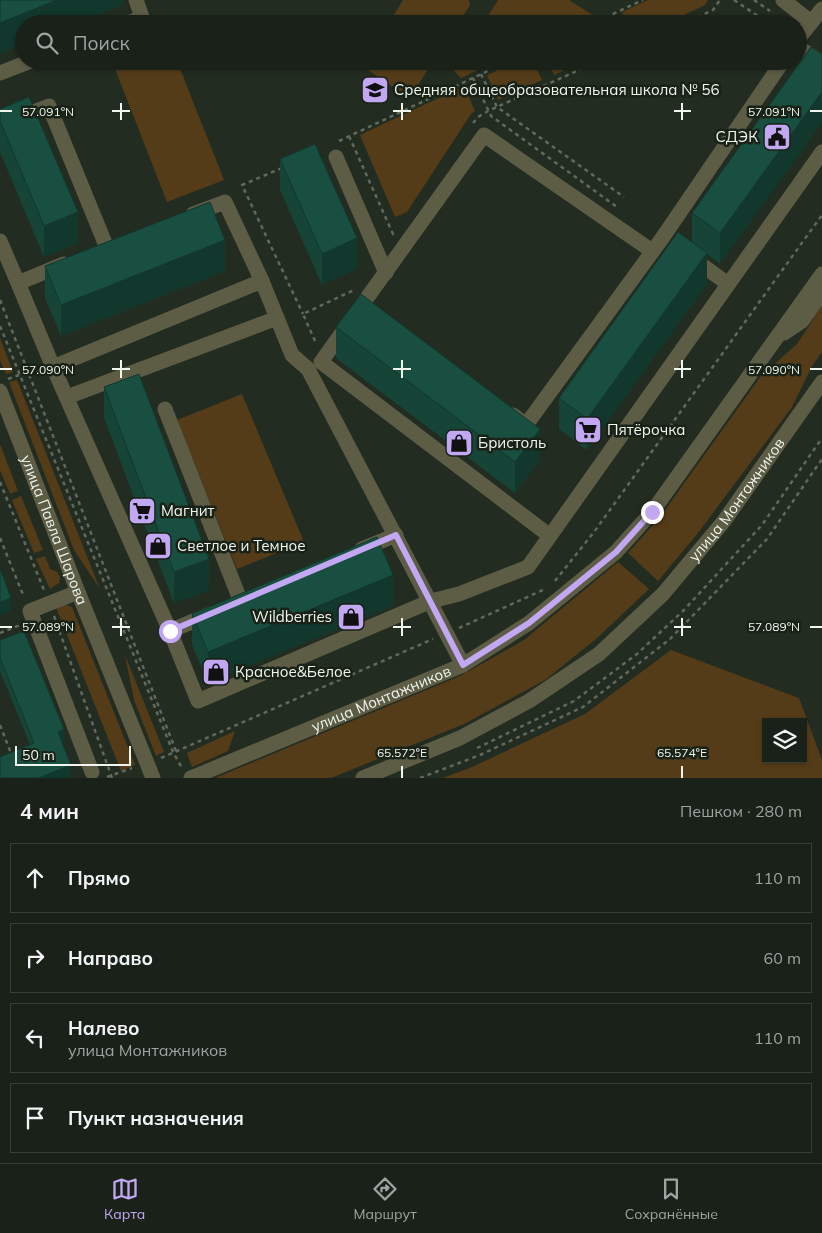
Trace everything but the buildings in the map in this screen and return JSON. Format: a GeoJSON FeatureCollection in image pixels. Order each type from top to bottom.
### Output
{"type":"FeatureCollection","features":[{"type":"Feature","properties":{"kind":"street"},"geometry":{"type":"LineString","coordinates":[[136,0],[141,15]]}},
{"type":"Feature","properties":{"kind":"street"},"geometry":{"type":"LineString","coordinates":[[782,0],[802,15]]}},
{"type":"Feature","properties":{"kind":"street"},"geometry":{"type":"LineString","coordinates":[[807,27],[822,8]]}},
{"type":"Feature","properties":{"kind":"street"},"geometry":{"type":"LineString","coordinates":[[807,19],[811,22]]}},
{"type":"Feature","properties":{"kind":"street"},"geometry":{"type":"LineString","coordinates":[[807,53],[822,63]]}},
{"type":"Feature","properties":{"kind":"street"},"geometry":{"type":"LineString","coordinates":[[0,74],[15,68]]}},
{"type":"Feature","properties":{"kind":"street"},"geometry":{"type":"LineString","coordinates":[[502,408],[526,425],[663,237],[777,70]]}},
{"type":"Feature","properties":{"kind":"street"},"geometry":{"type":"LineString","coordinates":[[0,126],[49,106],[102,250],[122,242]]}},
{"type":"Feature","properties":{"kind":"street"},"geometry":{"type":"LineString","coordinates":[[314,365],[367,308],[386,273],[484,135],[652,251]]}},
{"type":"Feature","properties":{"kind":"street"},"geometry":{"type":"LineString","coordinates":[[0,241],[53,367],[170,631],[198,701],[430,601],[459,594],[528,567],[822,152]]}},
{"type":"Feature","properties":{"kind":"street"},"geometry":{"type":"LineString","coordinates":[[336,157],[386,273]]}},
{"type":"Feature","properties":{"kind":"street"},"geometry":{"type":"LineString","coordinates":[[183,218],[225,202],[262,281],[292,355],[314,365],[550,536]]}},
{"type":"Feature","properties":{"kind":"street"},"geometry":{"type":"LineString","coordinates":[[663,237],[728,284]]}},
{"type":"Feature","properties":{"kind":"street"},"geometry":{"type":"LineString","coordinates":[[18,283],[80,258]]}},
{"type":"Feature","properties":{"kind":"street","name":"улица Монтажников"},"geometry":{"type":"LineString","coordinates":[[187,774],[463,665],[529,623],[616,552],[652,512],[822,274]]}},
{"type":"Feature","properties":{"kind":"street"},"geometry":{"type":"LineString","coordinates":[[53,367],[262,281]]}},
{"type":"Feature","properties":{"kind":"street"},"geometry":{"type":"LineString","coordinates":[[774,341],[802,321],[822,293]]}},
{"type":"Feature","properties":{"kind":"street"},"geometry":{"type":"LineString","coordinates":[[67,397],[277,318]]}},
{"type":"Feature","properties":{"kind":"street"},"geometry":{"type":"LineString","coordinates":[[314,365],[396,535],[463,665]]}},
{"type":"Feature","properties":{"kind":"street","name":"улица Монтажников"},"geometry":{"type":"LineString","coordinates":[[363,778],[460,738],[529,701],[599,654],[663,594],[724,521],[822,382]]}},
{"type":"Feature","properties":{"kind":"street","name":"улица Павла Шарова"},"geometry":{"type":"LineString","coordinates":[[0,391],[153,778]]}},
{"type":"Feature","properties":{"kind":"street"},"geometry":{"type":"LineString","coordinates":[[165,409],[236,604],[170,631]]}},
{"type":"Feature","properties":{"kind":"street"},"geometry":{"type":"LineString","coordinates":[[350,555],[396,535]]}},
{"type":"Feature","properties":{"kind":"street"},"geometry":{"type":"LineString","coordinates":[[78,592],[30,611],[98,775]]}},
{"type":"Feature","properties":{"kind":"path"},"geometry":{"type":"LineString","coordinates":[[613,14],[643,0]]}},
{"type":"Feature","properties":{"kind":"path"},"geometry":{"type":"LineString","coordinates":[[702,15],[713,10],[720,0]]}},
{"type":"Feature","properties":{"kind":"path"},"geometry":{"type":"LineString","coordinates":[[734,0],[756,15]]}},
{"type":"Feature","properties":{"kind":"path"},"geometry":{"type":"LineString","coordinates":[[754,0],[770,11]]}},
{"type":"Feature","properties":{"kind":"path"},"geometry":{"type":"LineString","coordinates":[[472,125],[478,117],[488,111],[578,70]]}},
{"type":"Feature","properties":{"kind":"path"},"geometry":{"type":"LineString","coordinates":[[481,74],[497,107],[624,197]]}},
{"type":"Feature","properties":{"kind":"path"},"geometry":{"type":"LineString","coordinates":[[473,78],[491,116],[617,206]]}},
{"type":"Feature","properties":{"kind":"path"},"geometry":{"type":"LineString","coordinates":[[349,136],[393,234],[397,230]]}},
{"type":"Feature","properties":{"kind":"path"},"geometry":{"type":"LineString","coordinates":[[98,775],[112,776],[147,764],[550,587],[594,532],[822,215]]}},
{"type":"Feature","properties":{"kind":"path"},"geometry":{"type":"LineString","coordinates":[[315,341],[303,314],[354,290]]}},
{"type":"Feature","properties":{"kind":"path"},"geometry":{"type":"LineString","coordinates":[[0,300],[174,752]]}},
{"type":"Feature","properties":{"kind":"path"},"geometry":{"type":"LineString","coordinates":[[0,326],[174,752],[187,774]]}},
{"type":"Feature","properties":{"kind":"path"},"geometry":{"type":"LineString","coordinates":[[420,778],[480,755],[583,707],[670,639],[767,539],[822,459]]}},
{"type":"Feature","properties":{"kind":"path"},"geometry":{"type":"LineString","coordinates":[[0,482],[49,604],[112,776]]}},
{"type":"Feature","properties":{"kind":"path"},"geometry":{"type":"LineString","coordinates":[[0,538],[30,611]]}},
{"type":"Feature","properties":{"kind":"path"},"geometry":{"type":"LineString","coordinates":[[0,725],[12,757],[6,759]]}},
{"type":"Feature","properties":{"kind":"shaded area"},"geometry":{"type":"Polygon","coordinates":[[[403,0],[469,0],[470,5],[464,15],[394,15],[403,0]]]}},
{"type":"Feature","properties":{"kind":"shaded area"},"geometry":{"type":"Polygon","coordinates":[[[498,0],[569,0],[592,15],[489,15],[498,0]]]}},
{"type":"Feature","properties":{"kind":"shaded area"},"geometry":{"type":"Polygon","coordinates":[[[648,0],[708,0],[705,5],[684,15],[624,15],[622,12],[648,0]]]}},
{"type":"Feature","properties":{"kind":"shaded area"},"geometry":{"type":"Polygon","coordinates":[[[116,70],[181,70],[224,180],[167,202],[116,70]]]}},
{"type":"Feature","properties":{"kind":"shaded area"},"geometry":{"type":"Polygon","coordinates":[[[368,70],[427,70],[415,90],[402,93],[368,70]]]}},
{"type":"Feature","properties":{"kind":"shaded area"},"geometry":{"type":"Polygon","coordinates":[[[455,70],[478,70],[461,78],[455,70]]]}},
{"type":"Feature","properties":{"kind":"shaded area"},"geometry":{"type":"Polygon","coordinates":[[[498,70],[537,70],[542,80],[498,100],[487,75],[498,70]]]}},
{"type":"Feature","properties":{"kind":"shaded area"},"geometry":{"type":"Polygon","coordinates":[[[552,70],[564,70],[554,75],[552,70]]]}},
{"type":"Feature","properties":{"kind":"shaded area"},"geometry":{"type":"Polygon","coordinates":[[[464,86],[475,111],[471,114],[407,212],[395,217],[360,135],[464,86]]]}},
{"type":"Feature","properties":{"kind":"shaded area"},"geometry":{"type":"Polygon","coordinates":[[[822,306],[822,352],[812,366],[792,407],[698,533],[658,581],[628,553],[660,517],[761,376],[797,344],[822,306]]]}},
{"type":"Feature","properties":{"kind":"shaded area"},"geometry":{"type":"Polygon","coordinates":[[[0,338],[13,372],[6,374],[0,360],[0,338]]]}},
{"type":"Feature","properties":{"kind":"shaded area"},"geometry":{"type":"Polygon","coordinates":[[[17,380],[100,589],[74,550],[9,382],[17,380]]]}},
{"type":"Feature","properties":{"kind":"shaded area"},"geometry":{"type":"Polygon","coordinates":[[[242,394],[304,542],[237,569],[177,420],[242,394]]]}},
{"type":"Feature","properties":{"kind":"shaded area"},"geometry":{"type":"Polygon","coordinates":[[[0,444],[18,491],[10,494],[0,470],[0,444]]]}},
{"type":"Feature","properties":{"kind":"shaded area"},"geometry":{"type":"Polygon","coordinates":[[[21,496],[43,550],[34,553],[12,500],[21,496]]]}},
{"type":"Feature","properties":{"kind":"shaded area"},"geometry":{"type":"Polygon","coordinates":[[[45,556],[50,569],[57,572],[60,577],[59,583],[50,589],[36,559],[45,556]]]}},
{"type":"Feature","properties":{"kind":"shaded area"},"geometry":{"type":"Polygon","coordinates":[[[618,562],[649,589],[596,639],[545,680],[464,724],[331,778],[215,778],[460,676],[524,640],[618,562]]]}},
{"type":"Feature","properties":{"kind":"shaded area"},"geometry":{"type":"Polygon","coordinates":[[[64,604],[72,607],[135,765],[121,771],[56,607],[64,604]]]}},
{"type":"Feature","properties":{"kind":"shaded area"},"geometry":{"type":"Polygon","coordinates":[[[671,650],[799,698],[806,718],[762,718],[762,763],[807,763],[807,720],[822,760],[822,778],[443,778],[472,767],[585,714],[671,650]]]}},
{"type":"Feature","properties":{"kind":"shaded area"},"geometry":{"type":"Polygon","coordinates":[[[125,655],[164,752],[156,756],[134,700],[125,655]]]}},
{"type":"Feature","properties":{"kind":"shaded area"},"geometry":{"type":"Polygon","coordinates":[[[235,731],[228,751],[192,767],[187,753],[235,731]]]}},
{"type":"Feature","properties":{"kind":"place","name":"Средняя общеобразовательная школа № 56"},"geometry":{"type":"Point","coordinates":[375,90]}},
{"type":"Feature","properties":{"kind":"place","name":"СДЭК"},"geometry":{"type":"Point","coordinates":[777,137]}},
{"type":"Feature","properties":{"kind":"place","name":"Пятёрочка"},"geometry":{"type":"Point","coordinates":[588,430]}},
{"type":"Feature","properties":{"kind":"place","name":"Бристоль"},"geometry":{"type":"Point","coordinates":[459,443]}},
{"type":"Feature","properties":{"kind":"place","name":"Магнит"},"geometry":{"type":"Point","coordinates":[142,511]}},
{"type":"Feature","properties":{"kind":"place","name":"Светлое и Темное"},"geometry":{"type":"Point","coordinates":[158,546]}},
{"type":"Feature","properties":{"kind":"place","name":"Wildberries"},"geometry":{"type":"Point","coordinates":[351,617]}},
{"type":"Feature","properties":{"kind":"place","name":"Красное&Белое"},"geometry":{"type":"Point","coordinates":[216,672]}},
{"type":"Feature","properties":{"kind":"route"},"geometry":{"type":"LineString","coordinates":[[170,631],[396,535],[463,665],[529,623],[616,552],[652,512]]}}]}
